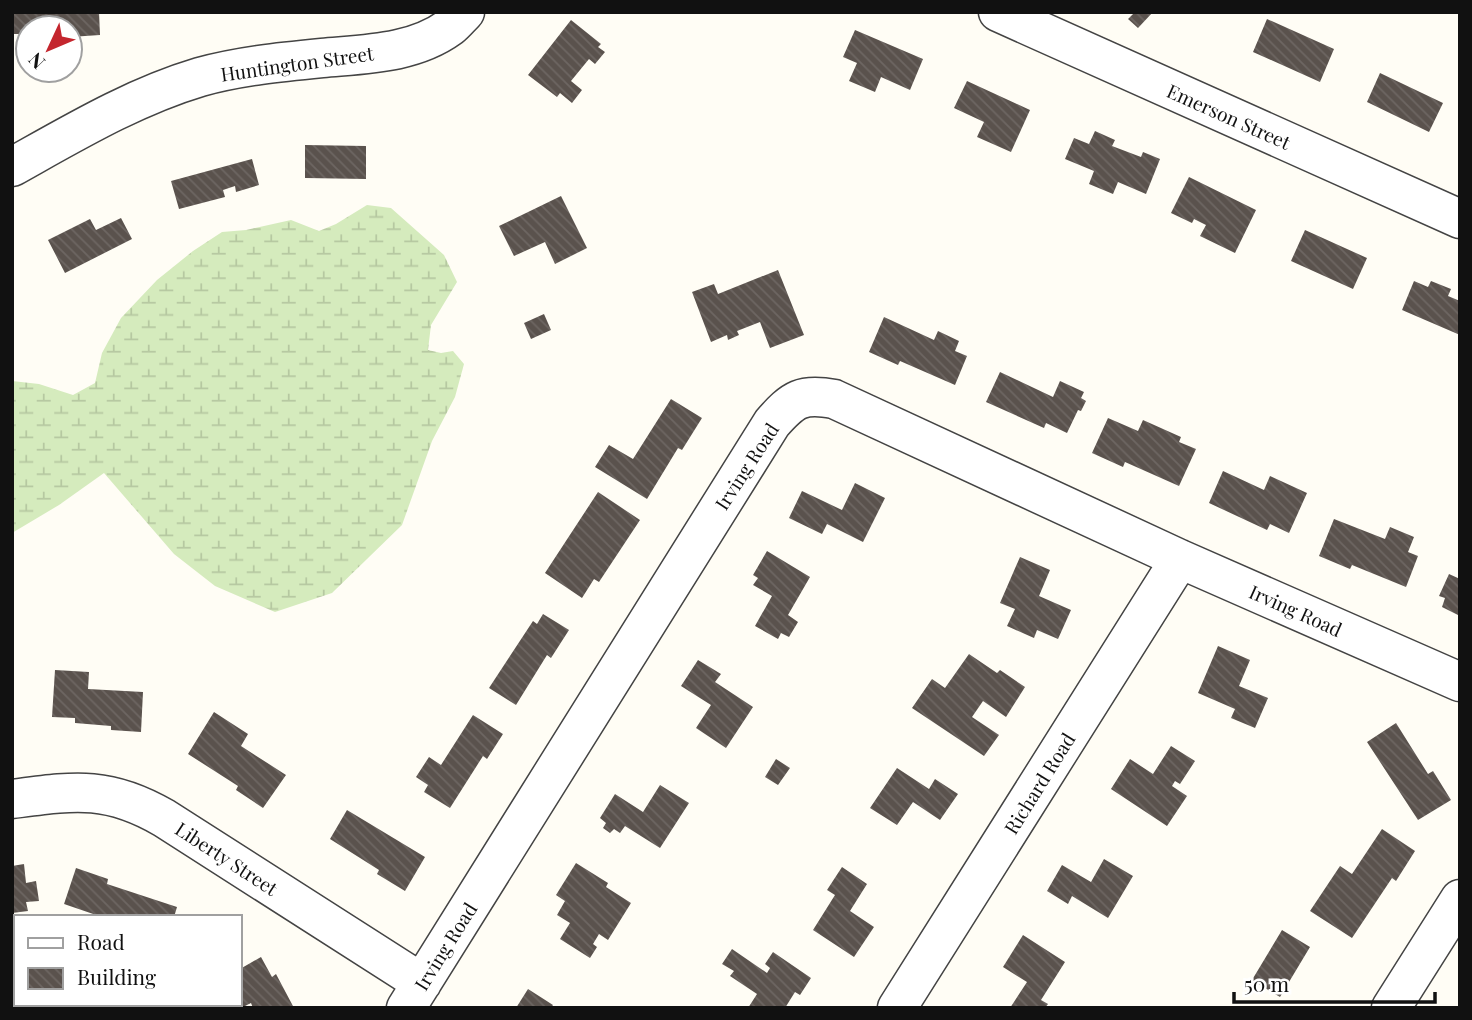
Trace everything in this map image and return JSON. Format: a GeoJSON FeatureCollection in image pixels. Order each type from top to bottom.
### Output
{"type":"FeatureCollection","features":[{"type":"Feature","properties":{"kind":"street","name":"Huntington Street"},"geometry":{"type":"LineString","coordinates":[[12,167],[115,112],[199,78],[263,64],[373,54],[403,48],[429,39],[451,27],[465,12]]}},
{"type":"Feature","properties":{"kind":"street","name":"Emerson Street"},"geometry":{"type":"LineString","coordinates":[[1023,17],[1460,219]]}},
{"type":"Feature","properties":{"kind":"street","name":"Irving Road"},"geometry":{"type":"LineString","coordinates":[[414,996],[772,423],[784,409],[799,399],[815,395],[834,399],[1180,559],[1460,682]]}},
{"type":"Feature","properties":{"kind":"street","name":"Richard Road"},"geometry":{"type":"LineString","coordinates":[[897,1008],[1180,559]]}},
{"type":"Feature","properties":{"kind":"street","name":"Liberty Street"},"geometry":{"type":"LineString","coordinates":[[12,799],[76,792],[99,793],[142,805],[414,996]]}},
{"type":"Feature","properties":{"kind":"street"},"geometry":{"type":"LineString","coordinates":[[1391,1008],[1460,899]]}},
{"type":"Feature","properties":{"kind":"green space"},"geometry":{"type":"Polygon","coordinates":[[[367,205],[391,208],[444,255],[457,282],[431,325],[428,350],[441,353],[453,351],[464,364],[455,397],[432,441],[402,525],[332,593],[275,612],[215,586],[174,554],[104,473],[59,505],[12,533],[12,381],[39,384],[73,395],[95,383],[102,353],[121,318],[157,280],[222,232],[246,230],[291,220],[319,231],[367,205]]]}},
{"type":"Feature","properties":{"kind":"building"},"geometry":{"type":"Polygon","coordinates":[[[12,12],[99,12],[100,35],[84,36],[84,14],[14,14],[12,34],[12,12]]]}},
{"type":"Feature","properties":{"kind":"building"},"geometry":{"type":"Polygon","coordinates":[[[1135,12],[1153,12],[1138,28],[1128,19],[1135,12]]]}},
{"type":"Feature","properties":{"kind":"building"},"geometry":{"type":"Polygon","coordinates":[[[1267,19],[1334,49],[1320,82],[1253,52],[1267,19]]]}},
{"type":"Feature","properties":{"kind":"building"},"geometry":{"type":"Polygon","coordinates":[[[571,20],[601,44],[598,47],[605,52],[595,64],[589,59],[571,81],[582,90],[572,103],[560,93],[557,97],[528,75],[571,20]]]}},
{"type":"Feature","properties":{"kind":"building"},"geometry":{"type":"Polygon","coordinates":[[[855,30],[923,59],[910,90],[881,77],[875,92],[849,81],[857,63],[843,57],[855,30]]]}},
{"type":"Feature","properties":{"kind":"building"},"geometry":{"type":"Polygon","coordinates":[[[1380,73],[1443,103],[1429,132],[1367,102],[1380,73]]]}},
{"type":"Feature","properties":{"kind":"building"},"geometry":{"type":"Polygon","coordinates":[[[967,81],[1030,110],[1011,152],[977,137],[984,122],[954,108],[967,81]]]}},
{"type":"Feature","properties":{"kind":"building"},"geometry":{"type":"Polygon","coordinates":[[[1095,131],[1115,140],[1112,146],[1141,157],[1143,152],[1160,159],[1146,194],[1118,182],[1113,194],[1089,184],[1094,171],[1065,159],[1074,138],[1089,144],[1095,131]]]}},
{"type":"Feature","properties":{"kind":"building"},"geometry":{"type":"Polygon","coordinates":[[[305,145],[366,146],[366,179],[305,178],[305,145]]]}},
{"type":"Feature","properties":{"kind":"building"},"geometry":{"type":"Polygon","coordinates":[[[252,159],[259,185],[236,192],[235,186],[223,190],[225,197],[179,209],[171,181],[252,159]]]}},
{"type":"Feature","properties":{"kind":"building"},"geometry":{"type":"Polygon","coordinates":[[[1189,177],[1256,210],[1235,253],[1200,236],[1206,225],[1194,219],[1192,223],[1171,213],[1189,177]]]}},
{"type":"Feature","properties":{"kind":"building"},"geometry":{"type":"Polygon","coordinates":[[[561,196],[587,248],[555,264],[545,242],[514,256],[499,226],[561,196]]]}},
{"type":"Feature","properties":{"kind":"building"},"geometry":{"type":"Polygon","coordinates":[[[121,218],[132,239],[65,273],[48,240],[90,219],[96,230],[121,218]]]}},
{"type":"Feature","properties":{"kind":"building"},"geometry":{"type":"Polygon","coordinates":[[[1305,230],[1367,258],[1353,289],[1291,261],[1305,230]]]}},
{"type":"Feature","properties":{"kind":"building"},"geometry":{"type":"Polygon","coordinates":[[[778,270],[804,335],[770,348],[760,322],[737,331],[739,335],[728,340],[727,335],[711,342],[692,292],[714,284],[718,294],[778,270]]]}},
{"type":"Feature","properties":{"kind":"building"},"geometry":{"type":"Polygon","coordinates":[[[1414,281],[1428,287],[1431,281],[1451,289],[1448,296],[1460,301],[1460,335],[1402,310],[1414,281]]]}},
{"type":"Feature","properties":{"kind":"building"},"geometry":{"type":"Polygon","coordinates":[[[544,314],[551,330],[531,339],[524,323],[544,314]]]}},
{"type":"Feature","properties":{"kind":"building"},"geometry":{"type":"Polygon","coordinates":[[[884,317],[934,340],[938,331],[959,341],[955,351],[967,356],[955,385],[900,361],[898,365],[869,352],[884,317]]]}},
{"type":"Feature","properties":{"kind":"building"},"geometry":{"type":"Polygon","coordinates":[[[1000,372],[1053,397],[1060,381],[1084,392],[1081,398],[1086,401],[1081,411],[1078,410],[1067,433],[1046,423],[1044,428],[986,402],[1000,372]]]}},
{"type":"Feature","properties":{"kind":"building"},"geometry":{"type":"Polygon","coordinates":[[[671,399],[702,418],[682,450],[678,448],[647,499],[595,467],[609,445],[633,459],[671,399]]]}},
{"type":"Feature","properties":{"kind":"building"},"geometry":{"type":"Polygon","coordinates":[[[1108,418],[1138,431],[1143,420],[1181,437],[1179,442],[1196,449],[1179,486],[1125,462],[1123,467],[1092,453],[1108,418]]]}},
{"type":"Feature","properties":{"kind":"building"},"geometry":{"type":"Polygon","coordinates":[[[1223,471],[1264,490],[1270,476],[1307,493],[1289,533],[1270,524],[1267,530],[1209,503],[1223,471]]]}},
{"type":"Feature","properties":{"kind":"building"},"geometry":{"type":"Polygon","coordinates":[[[855,483],[885,498],[863,542],[827,524],[822,534],[789,518],[802,491],[842,510],[855,483]]]}},
{"type":"Feature","properties":{"kind":"building"},"geometry":{"type":"Polygon","coordinates":[[[598,492],[640,520],[599,582],[594,579],[582,598],[545,573],[598,492]]]}},
{"type":"Feature","properties":{"kind":"building"},"geometry":{"type":"Polygon","coordinates":[[[1334,519],[1385,539],[1390,527],[1414,537],[1408,552],[1418,556],[1406,587],[1352,565],[1350,569],[1319,556],[1334,519]]]}},
{"type":"Feature","properties":{"kind":"building"},"geometry":{"type":"Polygon","coordinates":[[[767,551],[810,577],[788,615],[798,622],[789,637],[781,633],[778,639],[755,626],[772,596],[753,585],[758,578],[753,575],[767,551]]]}},
{"type":"Feature","properties":{"kind":"building"},"geometry":{"type":"Polygon","coordinates":[[[1020,557],[1050,570],[1039,596],[1071,610],[1058,639],[1037,630],[1034,638],[1007,626],[1015,609],[1000,603],[1020,557]]]}},
{"type":"Feature","properties":{"kind":"building"},"geometry":{"type":"Polygon","coordinates":[[[1449,574],[1460,579],[1460,616],[1442,607],[1445,598],[1439,596],[1449,574]]]}},
{"type":"Feature","properties":{"kind":"building"},"geometry":{"type":"Polygon","coordinates":[[[543,614],[569,630],[551,658],[547,655],[516,705],[489,688],[533,621],[537,624],[543,614]]]}},
{"type":"Feature","properties":{"kind":"building"},"geometry":{"type":"Polygon","coordinates":[[[1218,646],[1250,660],[1239,686],[1268,698],[1255,728],[1231,718],[1235,709],[1198,693],[1218,646]]]}},
{"type":"Feature","properties":{"kind":"building"},"geometry":{"type":"Polygon","coordinates":[[[969,654],[997,673],[1000,670],[1025,687],[1006,717],[983,701],[972,717],[999,735],[984,756],[912,708],[932,679],[945,688],[969,654]]]}},
{"type":"Feature","properties":{"kind":"building"},"geometry":{"type":"Polygon","coordinates":[[[698,660],[721,674],[715,682],[753,707],[726,748],[696,728],[711,705],[681,686],[698,660]]]}},
{"type":"Feature","properties":{"kind":"building"},"geometry":{"type":"Polygon","coordinates":[[[55,670],[89,672],[88,689],[143,692],[141,732],[111,730],[111,726],[75,723],[75,718],[52,717],[55,670]]]}},
{"type":"Feature","properties":{"kind":"building"},"geometry":{"type":"Polygon","coordinates":[[[214,712],[248,734],[241,746],[286,775],[263,808],[236,790],[238,786],[188,754],[214,712]]]}},
{"type":"Feature","properties":{"kind":"building"},"geometry":{"type":"Polygon","coordinates":[[[473,715],[503,734],[487,759],[483,756],[450,808],[424,792],[428,785],[416,777],[429,757],[441,765],[473,715]]]}},
{"type":"Feature","properties":{"kind":"building"},"geometry":{"type":"Polygon","coordinates":[[[1396,723],[1428,774],[1433,771],[1451,800],[1418,820],[1367,742],[1396,723]]]}},
{"type":"Feature","properties":{"kind":"building"},"geometry":{"type":"Polygon","coordinates":[[[1171,746],[1195,761],[1180,784],[1175,781],[1172,786],[1187,796],[1167,826],[1111,789],[1130,759],[1153,774],[1171,746]]]}},
{"type":"Feature","properties":{"kind":"building"},"geometry":{"type":"Polygon","coordinates":[[[776,759],[790,768],[778,785],[765,777],[776,759]]]}},
{"type":"Feature","properties":{"kind":"building"},"geometry":{"type":"Polygon","coordinates":[[[897,768],[929,789],[935,779],[958,794],[940,820],[913,802],[897,825],[870,808],[897,768]]]}},
{"type":"Feature","properties":{"kind":"building"},"geometry":{"type":"Polygon","coordinates":[[[660,785],[689,803],[660,848],[625,826],[620,833],[614,829],[610,833],[603,828],[606,823],[600,818],[615,794],[643,812],[660,785]]]}},
{"type":"Feature","properties":{"kind":"building"},"geometry":{"type":"Polygon","coordinates":[[[347,810],[425,857],[405,891],[377,874],[379,870],[330,839],[347,810]]]}},
{"type":"Feature","properties":{"kind":"building"},"geometry":{"type":"Polygon","coordinates":[[[1382,829],[1415,851],[1396,881],[1392,878],[1352,938],[1310,911],[1340,866],[1352,874],[1382,829]]]}},
{"type":"Feature","properties":{"kind":"building"},"geometry":{"type":"Polygon","coordinates":[[[1104,859],[1133,876],[1108,918],[1072,896],[1068,904],[1047,891],[1062,865],[1091,882],[1104,859]]]}},
{"type":"Feature","properties":{"kind":"building"},"geometry":{"type":"Polygon","coordinates":[[[576,863],[608,883],[606,887],[631,903],[608,940],[599,934],[593,944],[597,947],[590,958],[560,939],[570,923],[557,915],[565,901],[556,895],[576,863]]]}},
{"type":"Feature","properties":{"kind":"building"},"geometry":{"type":"Polygon","coordinates":[[[24,864],[26,883],[36,881],[39,901],[26,902],[28,911],[12,913],[12,866],[24,864]]]}},
{"type":"Feature","properties":{"kind":"building"},"geometry":{"type":"Polygon","coordinates":[[[842,867],[867,884],[850,911],[874,927],[854,957],[813,930],[835,895],[827,890],[842,867]]]}},
{"type":"Feature","properties":{"kind":"building"},"geometry":{"type":"Polygon","coordinates":[[[76,868],[108,879],[107,884],[177,907],[175,915],[96,915],[64,904],[76,868]]]}},
{"type":"Feature","properties":{"kind":"building"},"geometry":{"type":"Polygon","coordinates":[[[1282,930],[1310,947],[1280,997],[1252,980],[1282,930]]]}},
{"type":"Feature","properties":{"kind":"building"},"geometry":{"type":"Polygon","coordinates":[[[1023,935],[1065,962],[1041,1000],[1048,1004],[1045,1008],[1010,1008],[1027,982],[1003,967],[1023,935]]]}},
{"type":"Feature","properties":{"kind":"building"},"geometry":{"type":"Polygon","coordinates":[[[732,949],[767,973],[770,968],[765,964],[773,952],[811,978],[800,995],[795,992],[785,1008],[748,1008],[757,994],[730,976],[734,971],[722,964],[732,949]]]}},
{"type":"Feature","properties":{"kind":"building"},"geometry":{"type":"Polygon","coordinates":[[[261,957],[272,977],[276,974],[294,1008],[253,1008],[251,1003],[241,1008],[242,968],[261,957]]]}},
{"type":"Feature","properties":{"kind":"building"},"geometry":{"type":"Polygon","coordinates":[[[528,989],[553,1005],[551,1008],[516,1008],[528,989]]]}}]}
